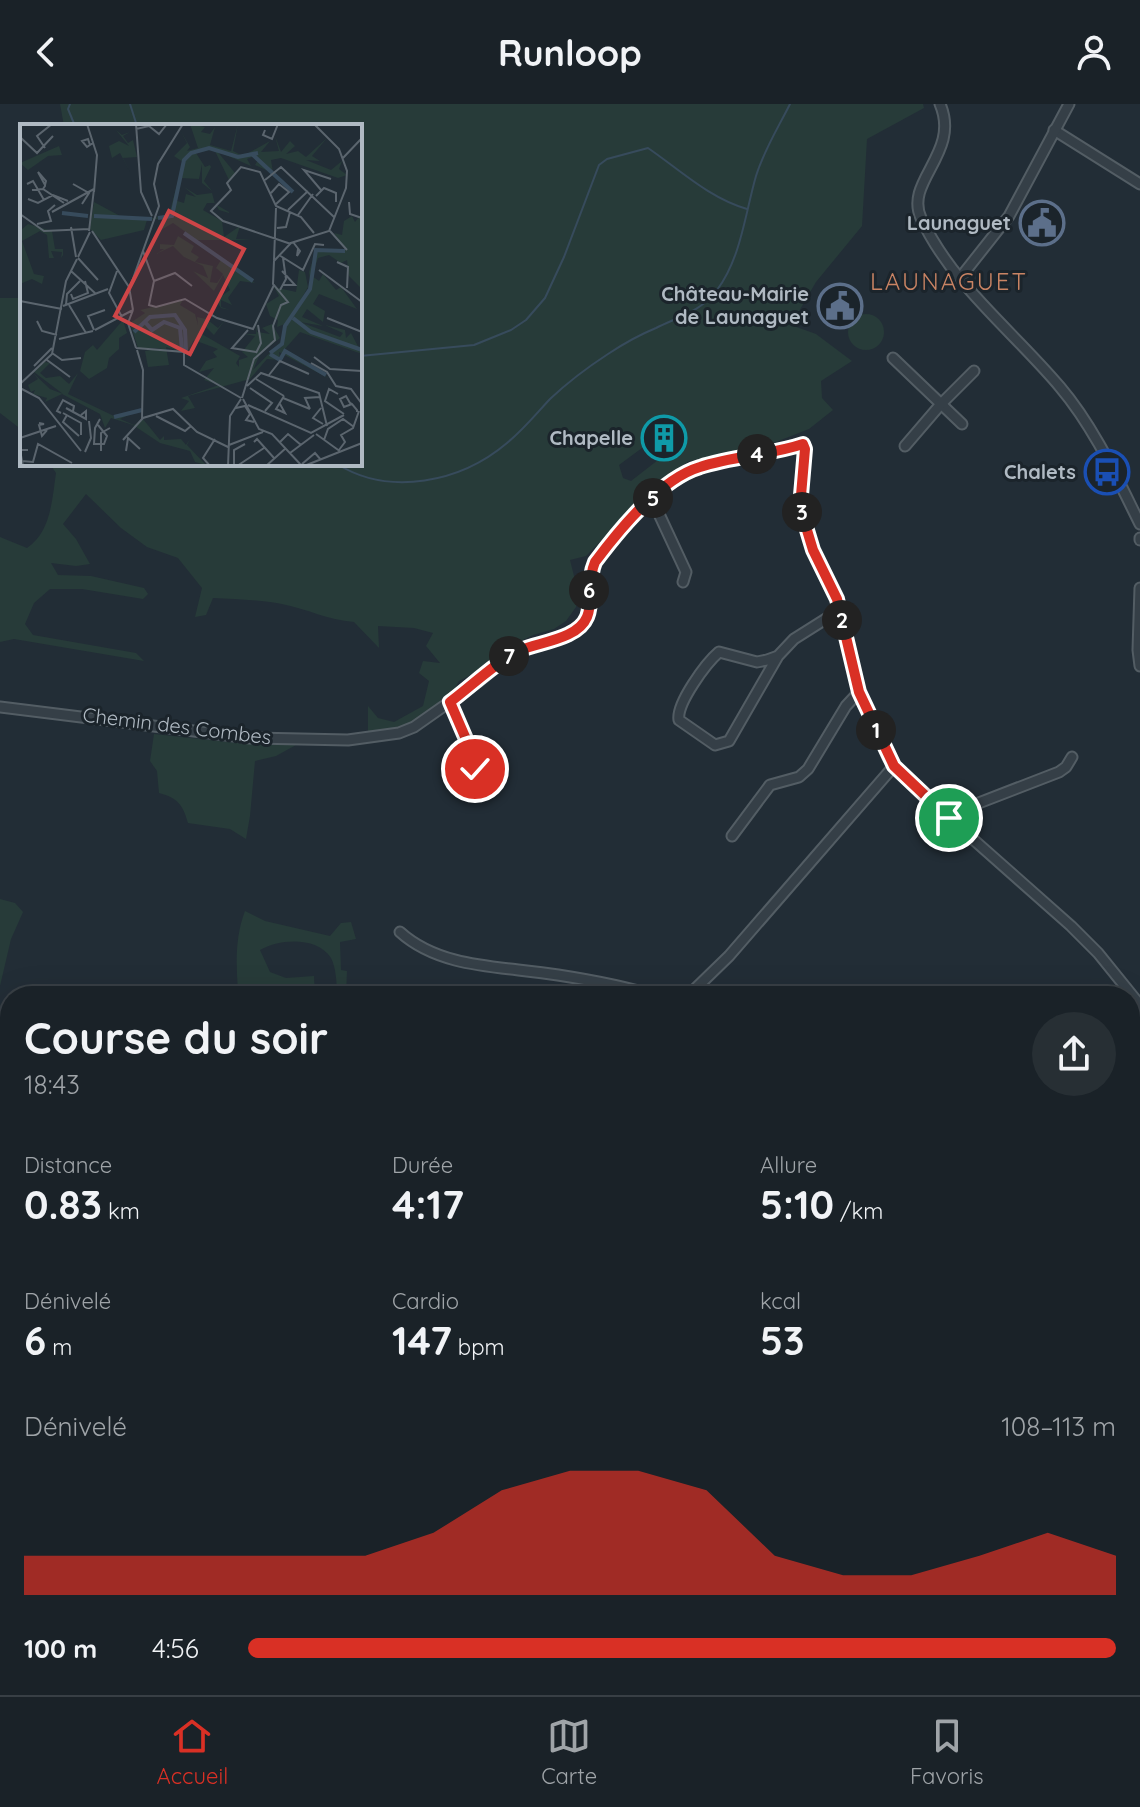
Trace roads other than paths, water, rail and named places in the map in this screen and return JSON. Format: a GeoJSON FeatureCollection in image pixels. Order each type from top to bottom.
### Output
{"type":"FeatureCollection","features":[{"type":"Feature","properties":{"kind":"street"},"geometry":{"type":"LineString","coordinates":[[940,104],[945,125],[942,148],[921,186],[917,205],[928,232],[960,278],[1042,366],[1077,409],[1140,524]]}},
{"type":"Feature","properties":{"kind":"street"},"geometry":{"type":"LineString","coordinates":[[960,278],[1009,216],[1069,104]]}},
{"type":"Feature","properties":{"kind":"street"},"geometry":{"type":"LineString","coordinates":[[1054,130],[1140,184]]}},
{"type":"Feature","properties":{"kind":"street"},"geometry":{"type":"LineString","coordinates":[[893,358],[962,424]]}},
{"type":"Feature","properties":{"kind":"street"},"geometry":{"type":"LineString","coordinates":[[905,446],[974,371]]}},
{"type":"Feature","properties":{"kind":"street","name":"Chemin des Combes"},"geometry":{"type":"LineString","coordinates":[[0,707],[81,715],[217,735],[348,740],[399,733],[414,727],[450,702],[513,653],[578,628],[586,619],[590,573],[595,562],[666,486],[697,467],[803,444],[800,507],[813,550],[831,584],[840,610]]}},
{"type":"Feature","properties":{"kind":"street"},"geometry":{"type":"LineString","coordinates":[[652,499],[686,572],[683,582]]}},
{"type":"Feature","properties":{"kind":"street"},"geometry":{"type":"LineString","coordinates":[[1140,588],[1140,666]]}},
{"type":"Feature","properties":{"kind":"street"},"geometry":{"type":"LineString","coordinates":[[778,656],[757,662],[719,652],[708,662],[679,710],[679,720],[715,745],[729,741],[778,656],[794,639],[840,610],[859,692],[894,766],[1071,926],[1125,986]]}},
{"type":"Feature","properties":{"kind":"street"},"geometry":{"type":"LineString","coordinates":[[732,836],[770,785],[799,777],[808,769],[846,706],[859,692]]}},
{"type":"Feature","properties":{"kind":"street"},"geometry":{"type":"LineString","coordinates":[[450,702],[475,760],[475,769],[467,781]]}},
{"type":"Feature","properties":{"kind":"street"},"geometry":{"type":"LineString","coordinates":[[949,818],[958,811],[1059,772],[1072,757]]}},
{"type":"Feature","properties":{"kind":"street"},"geometry":{"type":"LineString","coordinates":[[698,986],[729,956],[894,766]]}},
{"type":"Feature","properties":{"kind":"street"},"geometry":{"type":"LineString","coordinates":[[400,932],[443,956],[486,967],[558,975],[609,986]]}},
{"type":"Feature","properties":{"kind":"waterway"},"geometry":{"type":"LineString","coordinates":[[70,104],[68,109],[74,124]]}},
{"type":"Feature","properties":{"kind":"waterway"},"geometry":{"type":"LineString","coordinates":[[130,104],[136,124]]}},
{"type":"Feature","properties":{"kind":"waterway"},"geometry":{"type":"LineString","coordinates":[[341,466],[379,480],[402,482],[425,480],[468,467],[507,443],[550,399],[593,364],[631,340],[704,303],[717,290],[732,264],[759,166],[790,104]]}},
{"type":"Feature","properties":{"kind":"waterway"},"geometry":{"type":"LineString","coordinates":[[362,356],[474,345],[511,330],[526,320],[545,298],[599,165],[607,159],[648,148],[707,191],[747,209]]}},
{"type":"Feature","properties":{"kind":"place","name":"Launaguet"},"geometry":{"type":"Point","coordinates":[1042,223]}},
{"type":"Feature","properties":{"kind":"place","name":"Château-Mairie de Launaguet"},"geometry":{"type":"Point","coordinates":[840,306]}},
{"type":"Feature","properties":{"kind":"place","name":"Chapelle"},"geometry":{"type":"Point","coordinates":[664,438]}},
{"type":"Feature","properties":{"kind":"place","name":"Chalets"},"geometry":{"type":"Point","coordinates":[1107,472]}},
{"type":"Feature","properties":{"kind":"district","name":"LAUNAGUET"},"geometry":{"type":"Point","coordinates":[949,282]}}]}
